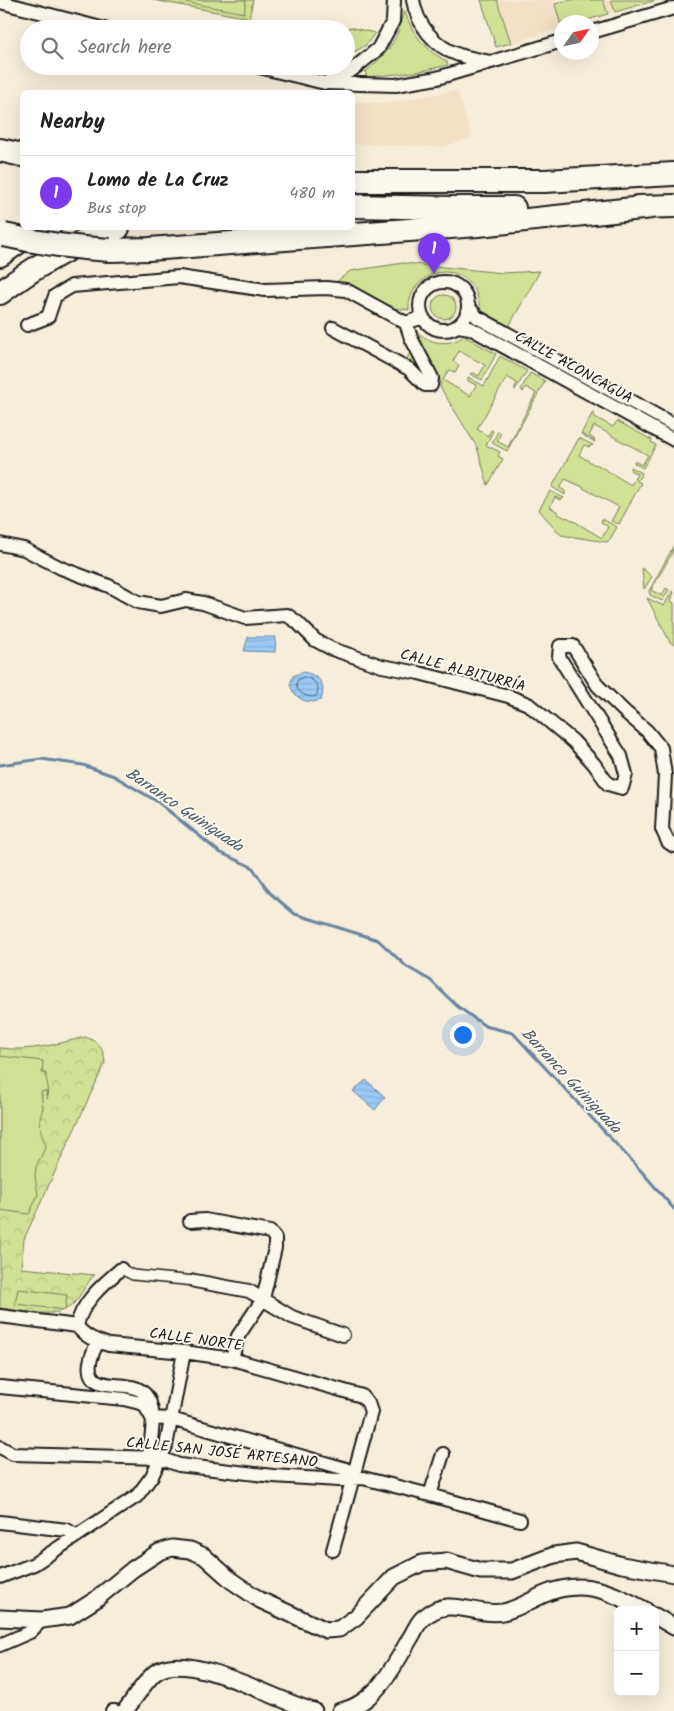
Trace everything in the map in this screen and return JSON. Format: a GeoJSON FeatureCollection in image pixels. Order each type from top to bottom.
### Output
{"type":"FeatureCollection","features":[{"type":"Feature","properties":{"kind":"highway"},"geometry":{"type":"LineString","coordinates":[[0,150],[20,155]]}},
{"type":"Feature","properties":{"kind":"highway"},"geometry":{"type":"LineString","coordinates":[[355,181],[544,181],[674,174]]}},
{"type":"Feature","properties":{"kind":"highway"},"geometry":{"type":"LineString","coordinates":[[355,206],[454,208],[674,206]]}},
{"type":"Feature","properties":{"kind":"highway"},"geometry":{"type":"LineString","coordinates":[[1,241],[110,250],[149,249],[478,225],[652,207]]}},
{"type":"Feature","properties":{"kind":"highway"},"geometry":{"type":"LineString","coordinates":[[1,241],[20,241],[45,230]]}},
{"type":"Feature","properties":{"kind":"highway"},"geometry":{"type":"LineString","coordinates":[[0,293],[27,273],[62,252],[113,230]]}},
{"type":"Feature","properties":{"kind":"street"},"geometry":{"type":"LineString","coordinates":[[355,68],[378,49],[393,21],[394,0]]}},
{"type":"Feature","properties":{"kind":"street"},"geometry":{"type":"LineString","coordinates":[[413,0],[415,13],[432,40],[458,55],[493,62]]}},
{"type":"Feature","properties":{"kind":"street"},"geometry":{"type":"LineString","coordinates":[[0,2],[70,20]]}},
{"type":"Feature","properties":{"kind":"street"},"geometry":{"type":"LineString","coordinates":[[599,30],[674,8]]}},
{"type":"Feature","properties":{"kind":"street"},"geometry":{"type":"LineString","coordinates":[[292,75],[325,83],[396,85],[437,78],[554,43]]}},
{"type":"Feature","properties":{"kind":"street"},"geometry":{"type":"LineString","coordinates":[[325,83],[342,75]]}},
{"type":"Feature","properties":{"kind":"street"},"geometry":{"type":"LineString","coordinates":[[27,325],[48,317],[55,296],[72,286],[179,277],[265,290],[326,288],[346,290],[406,323],[411,338],[432,378],[431,385],[426,385],[409,369],[333,328]]}},
{"type":"Feature","properties":{"kind":"street"},"geometry":{"type":"LineString","coordinates":[[442,283],[457,287],[463,292],[468,306],[467,314],[458,326],[450,330],[442,330],[428,324],[423,317],[421,302],[424,295],[435,285],[442,283]]}},
{"type":"Feature","properties":{"kind":"street","name":"CALLE ACONCAGUA"},"geometry":{"type":"LineString","coordinates":[[468,306],[477,317],[674,425]]}},
{"type":"Feature","properties":{"kind":"street"},"geometry":{"type":"LineString","coordinates":[[406,323],[423,317]]}},
{"type":"Feature","properties":{"kind":"street","name":"CALLE ACONCAGUA"},"geometry":{"type":"LineString","coordinates":[[458,326],[470,328],[674,440]]}},
{"type":"Feature","properties":{"kind":"street","name":"CALLE ALBITURRÍA"},"geometry":{"type":"LineString","coordinates":[[0,544],[24,549],[61,568],[109,586],[138,602],[161,606],[186,600],[203,603],[245,618],[287,615],[297,622],[314,640],[332,649],[382,666],[419,673],[528,704],[574,741],[608,784],[622,788],[626,774],[621,756],[559,657],[560,646],[573,646],[598,686],[647,731],[661,748],[665,775],[662,829],[668,842],[674,846]]}},
{"type":"Feature","properties":{"kind":"street"},"geometry":{"type":"LineString","coordinates":[[190,1221],[206,1220],[270,1232],[275,1238],[275,1248],[264,1299],[238,1336],[232,1359]]}},
{"type":"Feature","properties":{"kind":"street"},"geometry":{"type":"LineString","coordinates":[[0,1316],[77,1326],[79,1316],[100,1286],[121,1269],[133,1275],[195,1281],[249,1291],[292,1317],[343,1335]]}},
{"type":"Feature","properties":{"kind":"street","name":"CALLE NORTE"},"geometry":{"type":"LineString","coordinates":[[77,1326],[83,1334],[98,1342],[109,1345],[184,1352],[232,1359],[362,1396],[368,1403],[371,1412],[352,1478]]}},
{"type":"Feature","properties":{"kind":"street"},"geometry":{"type":"LineString","coordinates":[[0,1577],[34,1564],[77,1536],[137,1496],[152,1476],[154,1458],[150,1402],[140,1391],[128,1386],[100,1383],[93,1379],[89,1369],[92,1352],[98,1342]]}},
{"type":"Feature","properties":{"kind":"street"},"geometry":{"type":"LineString","coordinates":[[154,1458],[166,1446],[184,1352]]}},
{"type":"Feature","properties":{"kind":"street"},"geometry":{"type":"LineString","coordinates":[[0,1387],[124,1400],[144,1404],[152,1418]]}},
{"type":"Feature","properties":{"kind":"street"},"geometry":{"type":"LineString","coordinates":[[152,1418],[171,1419],[346,1469],[352,1478],[333,1550]]}},
{"type":"Feature","properties":{"kind":"street","name":"CALLE SAN JOSÉ ARTESANO"},"geometry":{"type":"LineString","coordinates":[[0,1447],[13,1454],[154,1458],[179,1465],[254,1474],[339,1480],[352,1478]]}},
{"type":"Feature","properties":{"kind":"street"},"geometry":{"type":"LineString","coordinates":[[430,1495],[443,1454]]}},
{"type":"Feature","properties":{"kind":"street"},"geometry":{"type":"LineString","coordinates":[[352,1478],[363,1478],[520,1520]]}},
{"type":"Feature","properties":{"kind":"street"},"geometry":{"type":"LineString","coordinates":[[0,1522],[67,1530],[77,1536]]}},
{"type":"Feature","properties":{"kind":"street"},"geometry":{"type":"LineString","coordinates":[[0,1618],[42,1620],[70,1616],[95,1600],[133,1569],[159,1552],[172,1548],[190,1550],[204,1556],[232,1581],[260,1600],[326,1630],[339,1629],[356,1617],[394,1577],[422,1563],[446,1561],[481,1571],[512,1571],[554,1555],[576,1552],[622,1565],[674,1574]]}},
{"type":"Feature","properties":{"kind":"street"},"geometry":{"type":"LineString","coordinates":[[340,1711],[347,1710],[366,1699],[389,1676],[421,1620],[433,1610],[456,1606],[486,1612],[503,1612],[519,1607],[559,1588],[578,1587],[599,1588],[638,1606]]}},
{"type":"Feature","properties":{"kind":"street"},"geometry":{"type":"LineString","coordinates":[[659,1618],[674,1627]]}},
{"type":"Feature","properties":{"kind":"street"},"geometry":{"type":"LineString","coordinates":[[0,1645],[30,1632],[42,1620]]}},
{"type":"Feature","properties":{"kind":"street"},"geometry":{"type":"LineString","coordinates":[[125,1711],[156,1672],[170,1666],[190,1667],[212,1672],[253,1686],[314,1711]]}},
{"type":"Feature","properties":{"kind":"shaded area"},"geometry":{"type":"Polygon","coordinates":[[[487,0],[657,0],[599,17],[599,15],[554,15],[554,30],[501,46],[487,0]]]}},
{"type":"Feature","properties":{"kind":"shaded area"},"geometry":{"type":"Polygon","coordinates":[[[457,90],[472,138],[443,147],[355,144],[355,102],[388,103],[457,90]]]}},
{"type":"Feature","properties":{"kind":"green space"},"geometry":{"type":"Polygon","coordinates":[[[153,0],[253,0],[249,18],[153,0]]]}},
{"type":"Feature","properties":{"kind":"green space"},"geometry":{"type":"Polygon","coordinates":[[[174,0],[246,0],[244,13],[174,0]]]}},
{"type":"Feature","properties":{"kind":"green space"},"geometry":{"type":"Polygon","coordinates":[[[481,0],[497,0],[511,43],[496,47],[481,0]]]}},
{"type":"Feature","properties":{"kind":"green space"},"geometry":{"type":"Polygon","coordinates":[[[568,0],[603,0],[608,14],[599,17],[599,15],[558,15],[555,4],[568,0]]]}},
{"type":"Feature","properties":{"kind":"green space"},"geometry":{"type":"Polygon","coordinates":[[[611,0],[657,0],[615,12],[611,0]]]}},
{"type":"Feature","properties":{"kind":"green space"},"geometry":{"type":"Polygon","coordinates":[[[404,10],[412,29],[420,40],[432,52],[447,62],[448,65],[417,72],[367,77],[365,72],[381,58],[393,42],[404,10]]]}},
{"type":"Feature","properties":{"kind":"green space"},"geometry":{"type":"Polygon","coordinates":[[[355,28],[375,33],[366,45],[355,52],[355,28]]]}},
{"type":"Feature","properties":{"kind":"green space"},"geometry":{"type":"Polygon","coordinates":[[[404,263],[503,273],[540,271],[509,326],[481,310],[472,285],[460,275],[450,272],[439,273],[421,281],[414,289],[410,299],[409,310],[393,308],[346,283],[336,282],[350,271],[404,263]]]}},
{"type":"Feature","properties":{"kind":"green space"},"geometry":{"type":"Polygon","coordinates":[[[439,295],[449,295],[456,302],[456,312],[449,319],[439,319],[432,312],[432,302],[439,295]]]}},
{"type":"Feature","properties":{"kind":"green space"},"geometry":{"type":"Polygon","coordinates":[[[416,330],[426,338],[445,343],[464,336],[496,354],[482,380],[470,374],[474,373],[479,376],[485,365],[459,351],[453,361],[459,366],[455,372],[449,370],[443,380],[470,396],[476,385],[468,381],[468,377],[484,386],[500,356],[527,371],[515,390],[517,383],[507,377],[477,429],[488,436],[491,430],[493,431],[486,445],[500,452],[498,456],[503,459],[488,485],[477,447],[440,387],[441,383],[437,372],[415,334],[416,330]]]}},
{"type":"Feature","properties":{"kind":"green space"},"geometry":{"type":"Polygon","coordinates":[[[412,349],[425,377],[405,362],[412,349]]]}},
{"type":"Feature","properties":{"kind":"green space"},"geometry":{"type":"Polygon","coordinates":[[[530,373],[545,381],[507,451],[492,443],[498,431],[501,433],[497,441],[508,447],[536,393],[526,387],[523,392],[521,389],[530,373]]]}},
{"type":"Feature","properties":{"kind":"green space"},"geometry":{"type":"Polygon","coordinates":[[[593,412],[595,413],[593,416],[613,427],[617,421],[652,440],[651,442],[656,445],[643,468],[634,463],[634,461],[642,465],[648,455],[612,435],[594,426],[589,436],[595,442],[581,434],[593,412]]]}},
{"type":"Feature","properties":{"kind":"green space"},"geometry":{"type":"Polygon","coordinates":[[[579,438],[593,445],[589,447],[584,445],[579,455],[631,485],[637,474],[630,470],[631,467],[642,473],[637,481],[641,483],[619,524],[611,521],[619,507],[583,487],[565,479],[560,488],[565,491],[565,495],[552,487],[579,438]]]}},
{"type":"Feature","properties":{"kind":"green space"},"geometry":{"type":"Polygon","coordinates":[[[550,491],[564,498],[560,500],[555,497],[550,507],[558,512],[558,514],[567,517],[602,538],[608,527],[601,522],[602,519],[617,527],[609,541],[561,535],[539,510],[550,491]]]}},
{"type":"Feature","properties":{"kind":"green space"},"geometry":{"type":"Polygon","coordinates":[[[674,545],[671,555],[651,590],[662,596],[666,588],[669,590],[662,601],[650,595],[649,591],[674,545]]]}},
{"type":"Feature","properties":{"kind":"green space"},"geometry":{"type":"Polygon","coordinates":[[[642,568],[652,577],[644,589],[642,568]]]}},
{"type":"Feature","properties":{"kind":"green space"},"geometry":{"type":"Polygon","coordinates":[[[672,591],[674,592],[671,601],[674,603],[674,645],[670,642],[647,598],[664,606],[672,591]]]}},
{"type":"Feature","properties":{"kind":"green space"},"geometry":{"type":"Polygon","coordinates":[[[85,1037],[100,1046],[105,1063],[24,1239],[21,1268],[95,1275],[74,1303],[59,1312],[39,1313],[0,1308],[0,1048],[32,1048],[85,1037]]]}},
{"type":"Feature","properties":{"kind":"green space"},"geometry":{"type":"Polygon","coordinates":[[[0,1056],[43,1061],[42,1073],[45,1073],[48,1087],[47,1099],[46,1091],[41,1092],[43,1108],[40,1118],[41,1133],[46,1146],[36,1167],[35,1176],[38,1195],[29,1214],[0,1210],[0,1056]]]}},
{"type":"Feature","properties":{"kind":"green space"},"geometry":{"type":"Polygon","coordinates":[[[18,1289],[67,1295],[65,1310],[15,1304],[18,1289]]]}},
{"type":"Feature","properties":{"kind":"water"},"geometry":{"type":"Polygon","coordinates":[[[248,637],[276,637],[275,652],[244,651],[248,637]]]}},
{"type":"Feature","properties":{"kind":"water"},"geometry":{"type":"Polygon","coordinates":[[[302,672],[313,675],[320,680],[323,689],[321,700],[311,702],[302,700],[292,690],[290,685],[293,676],[302,672]]]}},
{"type":"Feature","properties":{"kind":"water"},"geometry":{"type":"Polygon","coordinates":[[[366,1080],[385,1097],[375,1110],[353,1091],[366,1080]]]}},
{"type":"Feature","properties":{"kind":"waterway","name":"Barranco Guiniguada"},"geometry":{"type":"LineString","coordinates":[[0,765],[41,759],[83,765],[114,776],[158,802],[219,852],[252,867],[270,893],[295,914],[378,940],[407,967],[430,980],[457,1006],[485,1026],[513,1033],[674,1209]]}},
{"type":"Feature","properties":{"kind":"place","name":"Lomo de La Cruz"},"geometry":{"type":"Point","coordinates":[434,274]}}]}
